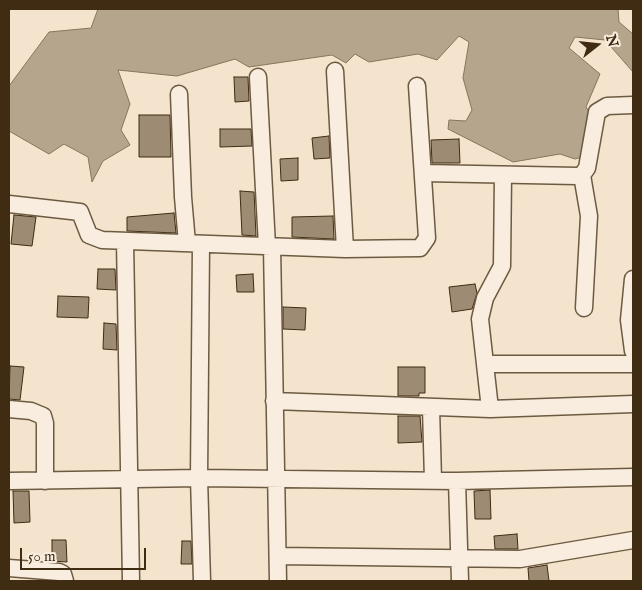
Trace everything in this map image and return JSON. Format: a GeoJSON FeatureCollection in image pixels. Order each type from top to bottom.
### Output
{"type":"FeatureCollection","features":[{"type":"Feature","properties":{"kind":"street"},"geometry":{"type":"LineString","coordinates":[[336,71],[345,249]]}},
{"type":"Feature","properties":{"kind":"street"},"geometry":{"type":"LineString","coordinates":[[258,77],[269,246],[278,581]]}},
{"type":"Feature","properties":{"kind":"street"},"geometry":{"type":"LineString","coordinates":[[9,204],[80,212],[88,235],[102,240],[414,250],[424,244],[426,238],[418,86]]}},
{"type":"Feature","properties":{"kind":"street"},"geometry":{"type":"LineString","coordinates":[[179,94],[183,206],[194,244],[198,478],[202,581]]}},
{"type":"Feature","properties":{"kind":"street"},"geometry":{"type":"LineString","coordinates":[[424,173],[568,177],[582,174],[587,168],[597,112],[607,106],[633,105]]}},
{"type":"Feature","properties":{"kind":"street"},"geometry":{"type":"LineString","coordinates":[[582,174],[589,216],[584,308]]}},
{"type":"Feature","properties":{"kind":"street"},"geometry":{"type":"LineString","coordinates":[[490,409],[481,332],[481,308],[502,266],[504,175]]}},
{"type":"Feature","properties":{"kind":"street"},"geometry":{"type":"LineString","coordinates":[[125,241],[131,581]]}},
{"type":"Feature","properties":{"kind":"street"},"geometry":{"type":"LineString","coordinates":[[633,279],[629,320],[633,352]]}},
{"type":"Feature","properties":{"kind":"street"},"geometry":{"type":"LineString","coordinates":[[485,364],[633,364]]}},
{"type":"Feature","properties":{"kind":"street"},"geometry":{"type":"LineString","coordinates":[[274,401],[490,409],[633,404]]}},
{"type":"Feature","properties":{"kind":"street"},"geometry":{"type":"LineString","coordinates":[[431,408],[434,480]]}},
{"type":"Feature","properties":{"kind":"street"},"geometry":{"type":"LineString","coordinates":[[9,410],[38,412],[43,416],[45,423],[45,481]]}},
{"type":"Feature","properties":{"kind":"street"},"geometry":{"type":"LineString","coordinates":[[9,481],[198,478],[457,481],[633,477]]}},
{"type":"Feature","properties":{"kind":"street"},"geometry":{"type":"LineString","coordinates":[[457,481],[460,581]]}},
{"type":"Feature","properties":{"kind":"street"},"geometry":{"type":"LineString","coordinates":[[278,556],[537,558],[633,540]]}},
{"type":"Feature","properties":{"kind":"street"},"geometry":{"type":"LineString","coordinates":[[9,568],[59,572],[65,581]]}},
{"type":"Feature","properties":{"kind":"shaded area"},"geometry":{"type":"Polygon","coordinates":[[[98,9],[618,9],[619,22],[633,34],[633,72],[605,40],[575,37],[569,48],[600,74],[586,107],[596,121],[583,137],[586,156],[575,159],[560,154],[513,162],[448,129],[449,120],[466,121],[472,110],[463,78],[469,42],[459,36],[437,60],[418,54],[369,62],[355,54],[346,63],[332,55],[249,67],[235,59],[177,76],[118,70],[130,104],[121,130],[130,145],[103,161],[92,182],[88,157],[64,144],[49,154],[9,131],[9,86],[49,32],[91,28],[98,9]]]}},
{"type":"Feature","properties":{"kind":"building"},"geometry":{"type":"Polygon","coordinates":[[[234,77],[248,77],[249,101],[235,102],[234,77]]]}},
{"type":"Feature","properties":{"kind":"building"},"geometry":{"type":"Polygon","coordinates":[[[139,115],[170,115],[171,157],[139,157],[139,115]]]}},
{"type":"Feature","properties":{"kind":"building"},"geometry":{"type":"Polygon","coordinates":[[[220,129],[251,129],[252,146],[220,147],[220,129]]]}},
{"type":"Feature","properties":{"kind":"building"},"geometry":{"type":"Polygon","coordinates":[[[329,136],[330,158],[314,159],[312,138],[329,136]]]}},
{"type":"Feature","properties":{"kind":"building"},"geometry":{"type":"Polygon","coordinates":[[[459,139],[460,163],[432,163],[431,140],[459,139]]]}},
{"type":"Feature","properties":{"kind":"building"},"geometry":{"type":"Polygon","coordinates":[[[298,158],[298,180],[281,181],[280,159],[298,158]]]}},
{"type":"Feature","properties":{"kind":"building"},"geometry":{"type":"Polygon","coordinates":[[[240,191],[254,192],[256,236],[242,235],[240,191]]]}},
{"type":"Feature","properties":{"kind":"building"},"geometry":{"type":"Polygon","coordinates":[[[174,213],[176,233],[127,231],[127,217],[174,213]]]}},
{"type":"Feature","properties":{"kind":"building"},"geometry":{"type":"Polygon","coordinates":[[[14,215],[36,217],[32,246],[11,244],[14,215]]]}},
{"type":"Feature","properties":{"kind":"building"},"geometry":{"type":"Polygon","coordinates":[[[333,216],[334,239],[292,237],[292,217],[333,216]]]}},
{"type":"Feature","properties":{"kind":"building"},"geometry":{"type":"Polygon","coordinates":[[[98,269],[115,269],[116,290],[97,289],[98,269]]]}},
{"type":"Feature","properties":{"kind":"building"},"geometry":{"type":"Polygon","coordinates":[[[253,274],[254,292],[237,292],[236,275],[253,274]]]}},
{"type":"Feature","properties":{"kind":"building"},"geometry":{"type":"Polygon","coordinates":[[[475,284],[477,293],[472,309],[452,312],[449,287],[475,284]]]}},
{"type":"Feature","properties":{"kind":"building"},"geometry":{"type":"Polygon","coordinates":[[[58,296],[89,297],[88,318],[57,317],[58,296]]]}},
{"type":"Feature","properties":{"kind":"building"},"geometry":{"type":"Polygon","coordinates":[[[283,307],[306,308],[305,330],[283,329],[283,307]]]}},
{"type":"Feature","properties":{"kind":"building"},"geometry":{"type":"Polygon","coordinates":[[[104,323],[116,324],[117,350],[103,349],[104,323]]]}},
{"type":"Feature","properties":{"kind":"building"},"geometry":{"type":"Polygon","coordinates":[[[10,366],[24,367],[20,400],[9,399],[10,366]]]}},
{"type":"Feature","properties":{"kind":"building"},"geometry":{"type":"Polygon","coordinates":[[[398,367],[425,367],[425,393],[419,393],[419,396],[398,396],[398,367]]]}},
{"type":"Feature","properties":{"kind":"building"},"geometry":{"type":"Polygon","coordinates":[[[398,416],[420,416],[422,442],[398,443],[398,416]]]}},
{"type":"Feature","properties":{"kind":"building"},"geometry":{"type":"Polygon","coordinates":[[[490,490],[491,519],[475,519],[474,491],[490,490]]]}},
{"type":"Feature","properties":{"kind":"building"},"geometry":{"type":"Polygon","coordinates":[[[13,491],[29,491],[30,522],[14,523],[13,491]]]}},
{"type":"Feature","properties":{"kind":"building"},"geometry":{"type":"Polygon","coordinates":[[[517,534],[518,549],[495,549],[494,536],[517,534]]]}},
{"type":"Feature","properties":{"kind":"building"},"geometry":{"type":"Polygon","coordinates":[[[52,540],[66,540],[67,562],[52,561],[52,540]]]}},
{"type":"Feature","properties":{"kind":"building"},"geometry":{"type":"Polygon","coordinates":[[[182,541],[191,541],[192,564],[181,564],[182,541]]]}},
{"type":"Feature","properties":{"kind":"building"},"geometry":{"type":"Polygon","coordinates":[[[547,565],[549,581],[529,581],[528,568],[547,565]]]}}]}
